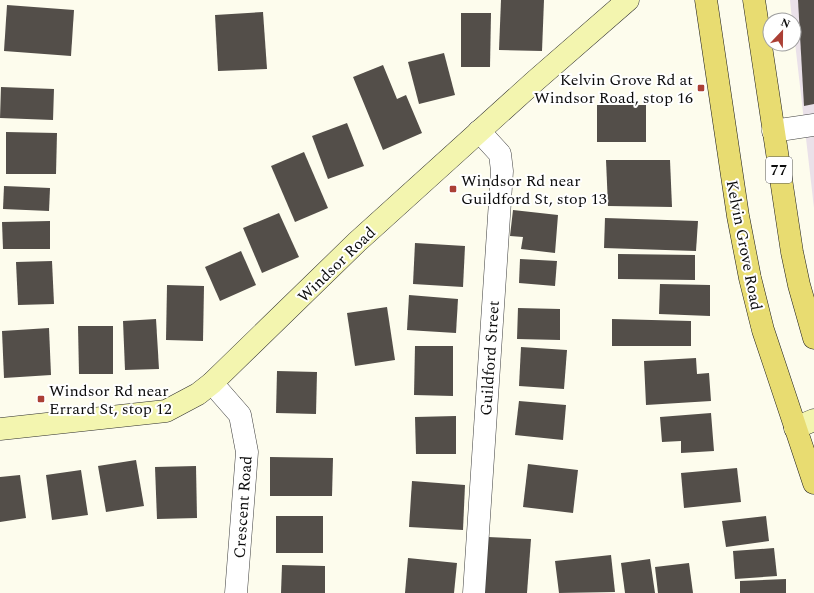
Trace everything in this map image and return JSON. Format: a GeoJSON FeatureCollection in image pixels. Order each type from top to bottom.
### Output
{"type":"FeatureCollection","features":[{"type":"Feature","properties":{"kind":"main road","name":"Windsor Road"},"geometry":{"type":"LineString","coordinates":[[0,429],[166,411],[198,394],[212,383],[357,242],[535,81],[628,0]]}},
{"type":"Feature","properties":{"kind":"main road","name":"Kelvin Grove Road"},"geometry":{"type":"LineString","coordinates":[[706,0],[738,216],[750,278],[763,330],[804,424],[814,483]]}},
{"type":"Feature","properties":{"kind":"main road","name":"77"},"geometry":{"type":"LineString","coordinates":[[754,0],[792,252],[799,285],[814,338]]}},
{"type":"Feature","properties":{"kind":"street"},"geometry":{"type":"LineString","coordinates":[[773,131],[814,125]]}},
{"type":"Feature","properties":{"kind":"street","name":"Guildford Street"},"geometry":{"type":"LineString","coordinates":[[474,593],[502,172],[500,154],[480,132]]}},
{"type":"Feature","properties":{"kind":"street","name":"Crescent Road"},"geometry":{"type":"LineString","coordinates":[[212,383],[240,415],[247,452],[236,593]]}},
{"type":"Feature","properties":{"kind":"shaded area"},"geometry":{"type":"Polygon","coordinates":[[[790,0],[814,0],[814,208],[796,52],[802,52],[802,12],[791,12],[790,0]]]}},
{"type":"Feature","properties":{"kind":"building"},"geometry":{"type":"Polygon","coordinates":[[[501,0],[544,0],[542,51],[499,50],[501,0]]]}},
{"type":"Feature","properties":{"kind":"building"},"geometry":{"type":"Polygon","coordinates":[[[798,0],[814,0],[814,104],[804,106],[801,52],[802,12],[799,12],[798,0]]]}},
{"type":"Feature","properties":{"kind":"building"},"geometry":{"type":"Polygon","coordinates":[[[7,5],[74,10],[71,56],[4,51],[7,5]]]}},
{"type":"Feature","properties":{"kind":"building"},"geometry":{"type":"Polygon","coordinates":[[[263,12],[267,69],[218,71],[215,15],[263,12]]]}},
{"type":"Feature","properties":{"kind":"building"},"geometry":{"type":"Polygon","coordinates":[[[461,13],[491,13],[490,67],[461,67],[461,13]]]}},
{"type":"Feature","properties":{"kind":"building"},"geometry":{"type":"Polygon","coordinates":[[[444,53],[455,95],[419,104],[408,62],[444,53]]]}},
{"type":"Feature","properties":{"kind":"building"},"geometry":{"type":"Polygon","coordinates":[[[383,65],[397,99],[406,95],[422,133],[383,150],[353,77],[383,65]]]}},
{"type":"Feature","properties":{"kind":"building"},"geometry":{"type":"Polygon","coordinates":[[[1,87],[54,89],[53,120],[0,118],[1,87]]]}},
{"type":"Feature","properties":{"kind":"building"},"geometry":{"type":"Polygon","coordinates":[[[597,105],[646,105],[646,142],[597,142],[597,105]]]}},
{"type":"Feature","properties":{"kind":"building"},"geometry":{"type":"Polygon","coordinates":[[[347,123],[364,166],[328,179],[312,136],[347,123]]]}},
{"type":"Feature","properties":{"kind":"building"},"geometry":{"type":"Polygon","coordinates":[[[6,132],[57,133],[56,174],[6,174],[6,132]]]}},
{"type":"Feature","properties":{"kind":"building"},"geometry":{"type":"Polygon","coordinates":[[[304,152],[328,208],[295,222],[271,166],[304,152]]]}},
{"type":"Feature","properties":{"kind":"building"},"geometry":{"type":"Polygon","coordinates":[[[606,160],[670,160],[672,207],[608,206],[606,160]]]}},
{"type":"Feature","properties":{"kind":"building"},"geometry":{"type":"Polygon","coordinates":[[[4,186],[50,188],[49,211],[3,209],[4,186]]]}},
{"type":"Feature","properties":{"kind":"building"},"geometry":{"type":"Polygon","coordinates":[[[513,210],[558,215],[555,253],[521,249],[523,237],[510,236],[513,210]]]}},
{"type":"Feature","properties":{"kind":"building"},"geometry":{"type":"Polygon","coordinates":[[[279,213],[299,257],[262,273],[243,228],[279,213]]]}},
{"type":"Feature","properties":{"kind":"building"},"geometry":{"type":"Polygon","coordinates":[[[605,218],[698,221],[696,251],[604,248],[605,218]]]}},
{"type":"Feature","properties":{"kind":"building"},"geometry":{"type":"Polygon","coordinates":[[[50,221],[50,249],[3,249],[2,222],[50,221]]]}},
{"type":"Feature","properties":{"kind":"building"},"geometry":{"type":"Polygon","coordinates":[[[415,243],[465,246],[463,287],[413,284],[415,243]]]}},
{"type":"Feature","properties":{"kind":"building"},"geometry":{"type":"Polygon","coordinates":[[[241,251],[256,285],[220,301],[205,267],[241,251]]]}},
{"type":"Feature","properties":{"kind":"building"},"geometry":{"type":"Polygon","coordinates":[[[618,254],[695,255],[695,280],[618,279],[618,254]]]}},
{"type":"Feature","properties":{"kind":"building"},"geometry":{"type":"Polygon","coordinates":[[[520,259],[557,261],[555,286],[519,283],[520,259]]]}},
{"type":"Feature","properties":{"kind":"building"},"geometry":{"type":"Polygon","coordinates":[[[52,261],[54,304],[18,305],[16,262],[52,261]]]}},
{"type":"Feature","properties":{"kind":"building"},"geometry":{"type":"Polygon","coordinates":[[[660,284],[710,285],[710,316],[659,314],[660,284]]]}},
{"type":"Feature","properties":{"kind":"building"},"geometry":{"type":"Polygon","coordinates":[[[167,285],[204,286],[203,341],[166,340],[167,285]]]}},
{"type":"Feature","properties":{"kind":"building"},"geometry":{"type":"Polygon","coordinates":[[[409,295],[458,299],[456,333],[407,330],[409,295]]]}},
{"type":"Feature","properties":{"kind":"building"},"geometry":{"type":"Polygon","coordinates":[[[387,307],[395,360],[355,366],[347,313],[387,307]]]}},
{"type":"Feature","properties":{"kind":"building"},"geometry":{"type":"Polygon","coordinates":[[[518,308],[560,309],[560,340],[517,339],[518,308]]]}},
{"type":"Feature","properties":{"kind":"building"},"geometry":{"type":"Polygon","coordinates":[[[156,319],[159,369],[125,370],[123,321],[156,319]]]}},
{"type":"Feature","properties":{"kind":"building"},"geometry":{"type":"Polygon","coordinates":[[[612,319],[691,321],[691,346],[612,346],[612,319]]]}},
{"type":"Feature","properties":{"kind":"building"},"geometry":{"type":"Polygon","coordinates":[[[78,326],[113,326],[113,374],[79,374],[78,326]]]}},
{"type":"Feature","properties":{"kind":"building"},"geometry":{"type":"Polygon","coordinates":[[[49,328],[51,375],[4,378],[2,331],[49,328]]]}},
{"type":"Feature","properties":{"kind":"building"},"geometry":{"type":"Polygon","coordinates":[[[415,346],[453,346],[453,396],[414,395],[415,346]]]}},
{"type":"Feature","properties":{"kind":"building"},"geometry":{"type":"Polygon","coordinates":[[[521,347],[567,350],[564,389],[519,386],[521,347]]]}},
{"type":"Feature","properties":{"kind":"building"},"geometry":{"type":"Polygon","coordinates":[[[696,358],[697,374],[709,373],[711,401],[646,405],[644,361],[696,358]]]}},
{"type":"Feature","properties":{"kind":"building"},"geometry":{"type":"Polygon","coordinates":[[[277,371],[317,372],[316,414],[276,413],[277,371]]]}},
{"type":"Feature","properties":{"kind":"building"},"geometry":{"type":"Polygon","coordinates":[[[519,401],[566,405],[563,440],[515,435],[519,401]]]}},
{"type":"Feature","properties":{"kind":"building"},"geometry":{"type":"Polygon","coordinates":[[[711,413],[714,451],[681,453],[681,441],[662,442],[660,417],[711,413]]]}},
{"type":"Feature","properties":{"kind":"building"},"geometry":{"type":"Polygon","coordinates":[[[456,416],[456,454],[416,454],[415,417],[456,416]]]}},
{"type":"Feature","properties":{"kind":"building"},"geometry":{"type":"Polygon","coordinates":[[[270,457],[333,458],[332,496],[270,496],[270,457]]]}},
{"type":"Feature","properties":{"kind":"building"},"geometry":{"type":"Polygon","coordinates":[[[136,460],[144,506],[106,512],[98,466],[136,460]]]}},
{"type":"Feature","properties":{"kind":"building"},"geometry":{"type":"Polygon","coordinates":[[[528,464],[578,470],[573,513],[523,507],[528,464]]]}},
{"type":"Feature","properties":{"kind":"building"},"geometry":{"type":"Polygon","coordinates":[[[196,466],[197,518],[157,519],[155,467],[196,466]]]}},
{"type":"Feature","properties":{"kind":"building"},"geometry":{"type":"Polygon","coordinates":[[[737,468],[741,502],[684,508],[681,473],[737,468]]]}},
{"type":"Feature","properties":{"kind":"building"},"geometry":{"type":"Polygon","coordinates":[[[81,470],[88,515],[52,520],[46,475],[81,470]]]}},
{"type":"Feature","properties":{"kind":"building"},"geometry":{"type":"Polygon","coordinates":[[[20,475],[26,518],[0,522],[0,477],[20,475]]]}},
{"type":"Feature","properties":{"kind":"building"},"geometry":{"type":"Polygon","coordinates":[[[412,481],[465,485],[463,530],[409,527],[412,481]]]}},
{"type":"Feature","properties":{"kind":"building"},"geometry":{"type":"Polygon","coordinates":[[[276,516],[323,516],[323,553],[276,553],[276,516]]]}},
{"type":"Feature","properties":{"kind":"building"},"geometry":{"type":"Polygon","coordinates":[[[766,516],[769,541],[726,547],[722,521],[766,516]]]}},
{"type":"Feature","properties":{"kind":"building"},"geometry":{"type":"Polygon","coordinates":[[[488,537],[531,539],[527,593],[484,593],[488,537]]]}},
{"type":"Feature","properties":{"kind":"building"},"geometry":{"type":"Polygon","coordinates":[[[774,548],[777,576],[735,579],[733,551],[774,548]]]}},
{"type":"Feature","properties":{"kind":"building"},"geometry":{"type":"Polygon","coordinates":[[[611,555],[615,592],[559,593],[555,561],[611,555]]]}},
{"type":"Feature","properties":{"kind":"building"},"geometry":{"type":"Polygon","coordinates":[[[408,558],[457,563],[454,593],[405,593],[408,558]]]}},
{"type":"Feature","properties":{"kind":"building"},"geometry":{"type":"Polygon","coordinates":[[[650,559],[655,593],[625,593],[621,563],[650,559]]]}},
{"type":"Feature","properties":{"kind":"building"},"geometry":{"type":"Polygon","coordinates":[[[689,563],[693,593],[658,593],[655,567],[689,563]]]}},
{"type":"Feature","properties":{"kind":"building"},"geometry":{"type":"Polygon","coordinates":[[[282,565],[325,566],[325,593],[281,593],[282,565]]]}},
{"type":"Feature","properties":{"kind":"building"},"geometry":{"type":"Polygon","coordinates":[[[786,579],[786,593],[740,593],[740,581],[786,579]]]}},
{"type":"Feature","properties":{"kind":"place","name":"Kelvin Grove Rd at Windsor Road, stop 16"},"geometry":{"type":"Point","coordinates":[701,88]}},
{"type":"Feature","properties":{"kind":"place","name":"Windsor Rd near Guildford St, stop 13"},"geometry":{"type":"Point","coordinates":[453,189]}},
{"type":"Feature","properties":{"kind":"place","name":"Windsor Rd near Errard St, stop 12"},"geometry":{"type":"Point","coordinates":[41,399]}}]}
